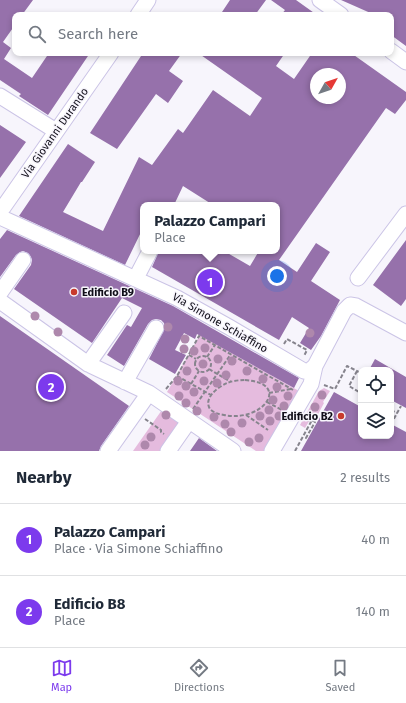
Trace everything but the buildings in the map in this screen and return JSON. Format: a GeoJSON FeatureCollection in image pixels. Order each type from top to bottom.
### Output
{"type":"FeatureCollection","features":[{"type":"Feature","properties":{"kind":"street"},"geometry":{"type":"LineString","coordinates":[[140,12],[148,0]]}},
{"type":"Feature","properties":{"kind":"street"},"geometry":{"type":"LineString","coordinates":[[320,0],[337,12]]}},
{"type":"Feature","properties":{"kind":"street"},"geometry":{"type":"LineString","coordinates":[[394,53],[406,62]]}},
{"type":"Feature","properties":{"kind":"street","name":"Via Giovanni Durando"},"geometry":{"type":"LineString","coordinates":[[0,212],[109,56]]}},
{"type":"Feature","properties":{"kind":"street"},"geometry":{"type":"LineString","coordinates":[[0,96],[56,131]]}},
{"type":"Feature","properties":{"kind":"street"},"geometry":{"type":"LineString","coordinates":[[358,278],[406,214]]}},
{"type":"Feature","properties":{"kind":"street","name":"Via Simone Schiaffino"},"geometry":{"type":"LineString","coordinates":[[0,216],[177,298],[229,327],[301,371],[308,372],[309,362]]}},
{"type":"Feature","properties":{"kind":"street"},"geometry":{"type":"LineString","coordinates":[[136,278],[148,254]]}},
{"type":"Feature","properties":{"kind":"street"},"geometry":{"type":"LineString","coordinates":[[0,293],[23,260]]}},
{"type":"Feature","properties":{"kind":"street"},"geometry":{"type":"LineString","coordinates":[[0,301],[88,364],[125,382],[156,393],[190,417],[233,451]]}},
{"type":"Feature","properties":{"kind":"street"},"geometry":{"type":"LineString","coordinates":[[272,451],[311,384],[309,362],[344,311],[350,305],[356,306],[406,333]]}},
{"type":"Feature","properties":{"kind":"street"},"geometry":{"type":"LineString","coordinates":[[88,364],[124,314]]}},
{"type":"Feature","properties":{"kind":"street"},"geometry":{"type":"LineString","coordinates":[[125,382],[156,328]]}},
{"type":"Feature","properties":{"kind":"street"},"geometry":{"type":"LineString","coordinates":[[108,451],[135,413],[156,393]]}},
{"type":"Feature","properties":{"kind":"street"},"geometry":{"type":"LineString","coordinates":[[172,446],[190,417]]}},
{"type":"Feature","properties":{"kind":"path"},"geometry":{"type":"LineString","coordinates":[[156,393],[177,376],[199,336],[295,391]]}},
{"type":"Feature","properties":{"kind":"path"},"geometry":{"type":"LineString","coordinates":[[282,347],[287,339],[307,350],[309,362]]}},
{"type":"Feature","properties":{"kind":"path"},"geometry":{"type":"LineString","coordinates":[[207,356],[215,345]]}},
{"type":"Feature","properties":{"kind":"path"},"geometry":{"type":"LineString","coordinates":[[190,417],[231,354]]}},
{"type":"Feature","properties":{"kind":"path"},"geometry":{"type":"LineString","coordinates":[[188,355],[196,359]]}},
{"type":"Feature","properties":{"kind":"path"},"geometry":{"type":"LineString","coordinates":[[196,359],[201,356],[207,356]]}},
{"type":"Feature","properties":{"kind":"path"},"geometry":{"type":"LineString","coordinates":[[199,372],[206,372],[212,364],[207,356]]}},
{"type":"Feature","properties":{"kind":"path"},"geometry":{"type":"LineString","coordinates":[[196,359],[195,365],[199,372]]}},
{"type":"Feature","properties":{"kind":"path"},"geometry":{"type":"LineString","coordinates":[[347,366],[357,371],[349,386],[358,391]]}},
{"type":"Feature","properties":{"kind":"path"},"geometry":{"type":"LineString","coordinates":[[209,369],[232,382]]}},
{"type":"Feature","properties":{"kind":"path"},"geometry":{"type":"LineString","coordinates":[[191,384],[199,372]]}},
{"type":"Feature","properties":{"kind":"path"},"geometry":{"type":"LineString","coordinates":[[177,376],[211,395]]}},
{"type":"Feature","properties":{"kind":"path"},"geometry":{"type":"LineString","coordinates":[[245,380],[256,382],[266,388],[269,393],[269,399],[267,402],[257,411],[246,415],[230,416],[214,412],[209,407],[208,401],[211,395],[220,387],[232,382],[245,380]]}},
{"type":"Feature","properties":{"kind":"path"},"geometry":{"type":"LineString","coordinates":[[269,393],[291,389]]}},
{"type":"Feature","properties":{"kind":"path"},"geometry":{"type":"LineString","coordinates":[[267,402],[288,413]]}},
{"type":"Feature","properties":{"kind":"path"},"geometry":{"type":"LineString","coordinates":[[394,418],[401,406]]}},
{"type":"Feature","properties":{"kind":"path"},"geometry":{"type":"LineString","coordinates":[[135,413],[161,430],[160,432],[172,446]]}},
{"type":"Feature","properties":{"kind":"path"},"geometry":{"type":"LineString","coordinates":[[246,415],[269,430]]}},
{"type":"Feature","properties":{"kind":"path"},"geometry":{"type":"LineString","coordinates":[[292,446],[296,450],[312,420],[315,422],[306,438],[308,439]]}},
{"type":"Feature","properties":{"kind":"shaded area"},"geometry":{"type":"Polygon","coordinates":[[[200,335],[299,391],[264,451],[256,451],[167,392],[200,335]]]}},
{"type":"Feature","properties":{"kind":"shaded area"},"geometry":{"type":"Polygon","coordinates":[[[324,388],[330,391],[315,420],[311,418],[305,428],[300,425],[319,391],[324,388]]]}},
{"type":"Feature","properties":{"kind":"shaded area"},"geometry":{"type":"Polygon","coordinates":[[[164,407],[182,420],[160,451],[133,451],[164,407]]]}},
{"type":"Feature","properties":{"kind":"place","name":"Palazzo Campari"},"geometry":{"type":"Point","coordinates":[210,282]}},
{"type":"Feature","properties":{"kind":"place","name":"Edificio B9"},"geometry":{"type":"Point","coordinates":[74,292]}},
{"type":"Feature","properties":{"kind":"place","name":"Edificio B8"},"geometry":{"type":"Point","coordinates":[51,387]}},
{"type":"Feature","properties":{"kind":"place","name":"Edificio B2"},"geometry":{"type":"Point","coordinates":[341,416]}}]}
